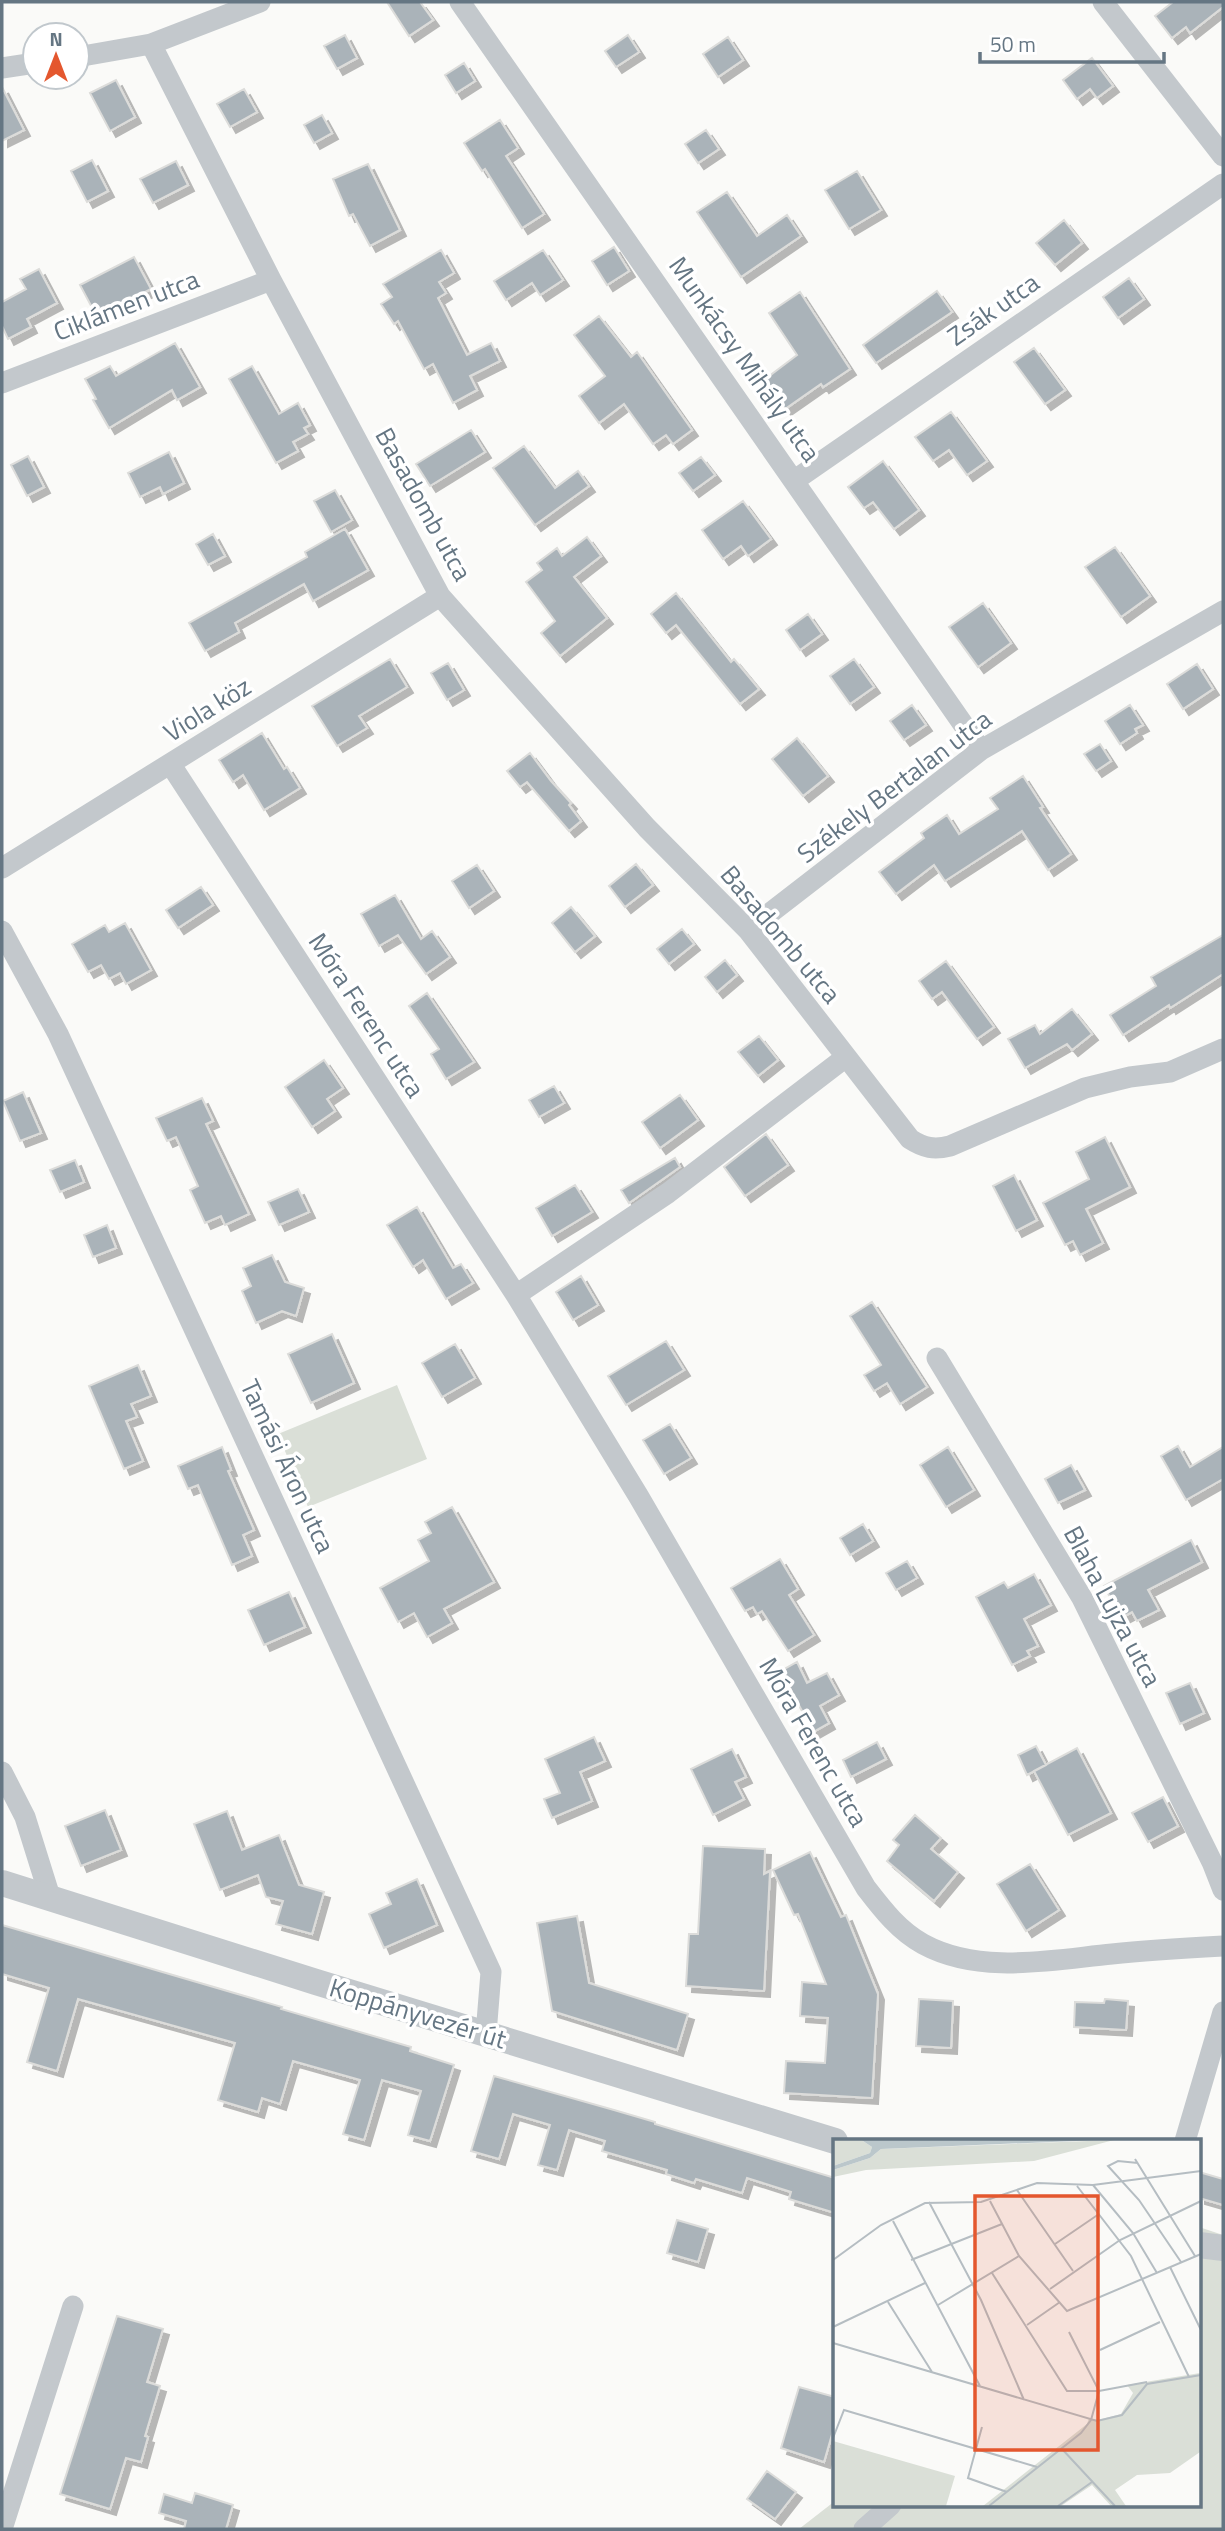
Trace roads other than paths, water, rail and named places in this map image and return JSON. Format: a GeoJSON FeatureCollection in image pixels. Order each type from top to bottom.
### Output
{"type":"FeatureCollection","features":[{"type":"Feature","properties":{"kind":"street"},"geometry":{"type":"LineString","coordinates":[[91,55],[151,44],[260,2]]}},
{"type":"Feature","properties":{"kind":"street","name":"Munkácsy Mihály utca"},"geometry":{"type":"LineString","coordinates":[[460,2],[981,750]]}},
{"type":"Feature","properties":{"kind":"street"},"geometry":{"type":"LineString","coordinates":[[1103,2],[1223,156]]}},
{"type":"Feature","properties":{"kind":"street","name":"Basadomb utca"},"geometry":{"type":"LineString","coordinates":[[151,44],[271,280],[440,596],[647,828],[748,930],[910,1139],[921,1146],[936,1150],[950,1146],[1085,1088],[1130,1077],[1170,1072],[1223,1049]]}},
{"type":"Feature","properties":{"kind":"street"},"geometry":{"type":"LineString","coordinates":[[2,68],[21,65]]}},
{"type":"Feature","properties":{"kind":"street","name":"Zsák utca"},"geometry":{"type":"LineString","coordinates":[[795,480],[1223,184]]}},
{"type":"Feature","properties":{"kind":"street","name":"Ciklámen utca"},"geometry":{"type":"LineString","coordinates":[[2,383],[271,280]]}},
{"type":"Feature","properties":{"kind":"street","name":"Viola köz"},"geometry":{"type":"LineString","coordinates":[[2,868],[440,596]]}},
{"type":"Feature","properties":{"kind":"street","name":"Székely Bertalan utca"},"geometry":{"type":"LineString","coordinates":[[748,930],[981,750],[1223,611]]}},
{"type":"Feature","properties":{"kind":"street","name":"Móra Ferenc utca"},"geometry":{"type":"LineString","coordinates":[[171,765],[516,1295],[639,1497],[866,1888],[898,1926],[922,1943],[948,1955],[985,1961],[1029,1962],[1173,1948],[1223,1947]]}},
{"type":"Feature","properties":{"kind":"street","name":"Tamási Áron utca"},"geometry":{"type":"LineString","coordinates":[[2,931],[58,1034],[491,1972],[486,2034]]}},
{"type":"Feature","properties":{"kind":"street"},"geometry":{"type":"LineString","coordinates":[[516,1295],[668,1193],[846,1057]]}},
{"type":"Feature","properties":{"kind":"street","name":"Blaha Lujza utca"},"geometry":{"type":"LineString","coordinates":[[937,1358],[1082,1598],[1212,1862],[1223,1890]]}},
{"type":"Feature","properties":{"kind":"street"},"geometry":{"type":"LineString","coordinates":[[2,1772],[25,1817],[50,1897]]}},
{"type":"Feature","properties":{"kind":"street","name":"Koppányvezér út"},"geometry":{"type":"LineString","coordinates":[[2,1882],[833,2140]]}},
{"type":"Feature","properties":{"kind":"street"},"geometry":{"type":"LineString","coordinates":[[1186,2139],[1223,2012]]}},
{"type":"Feature","properties":{"kind":"street"},"geometry":{"type":"LineString","coordinates":[[1200,2245],[1223,2248]]}},
{"type":"Feature","properties":{"kind":"street"},"geometry":{"type":"LineString","coordinates":[[3,2529],[73,2306]]}},
{"type":"Feature","properties":{"kind":"street"},"geometry":{"type":"LineString","coordinates":[[873,2527],[890,2506]]}}]}
